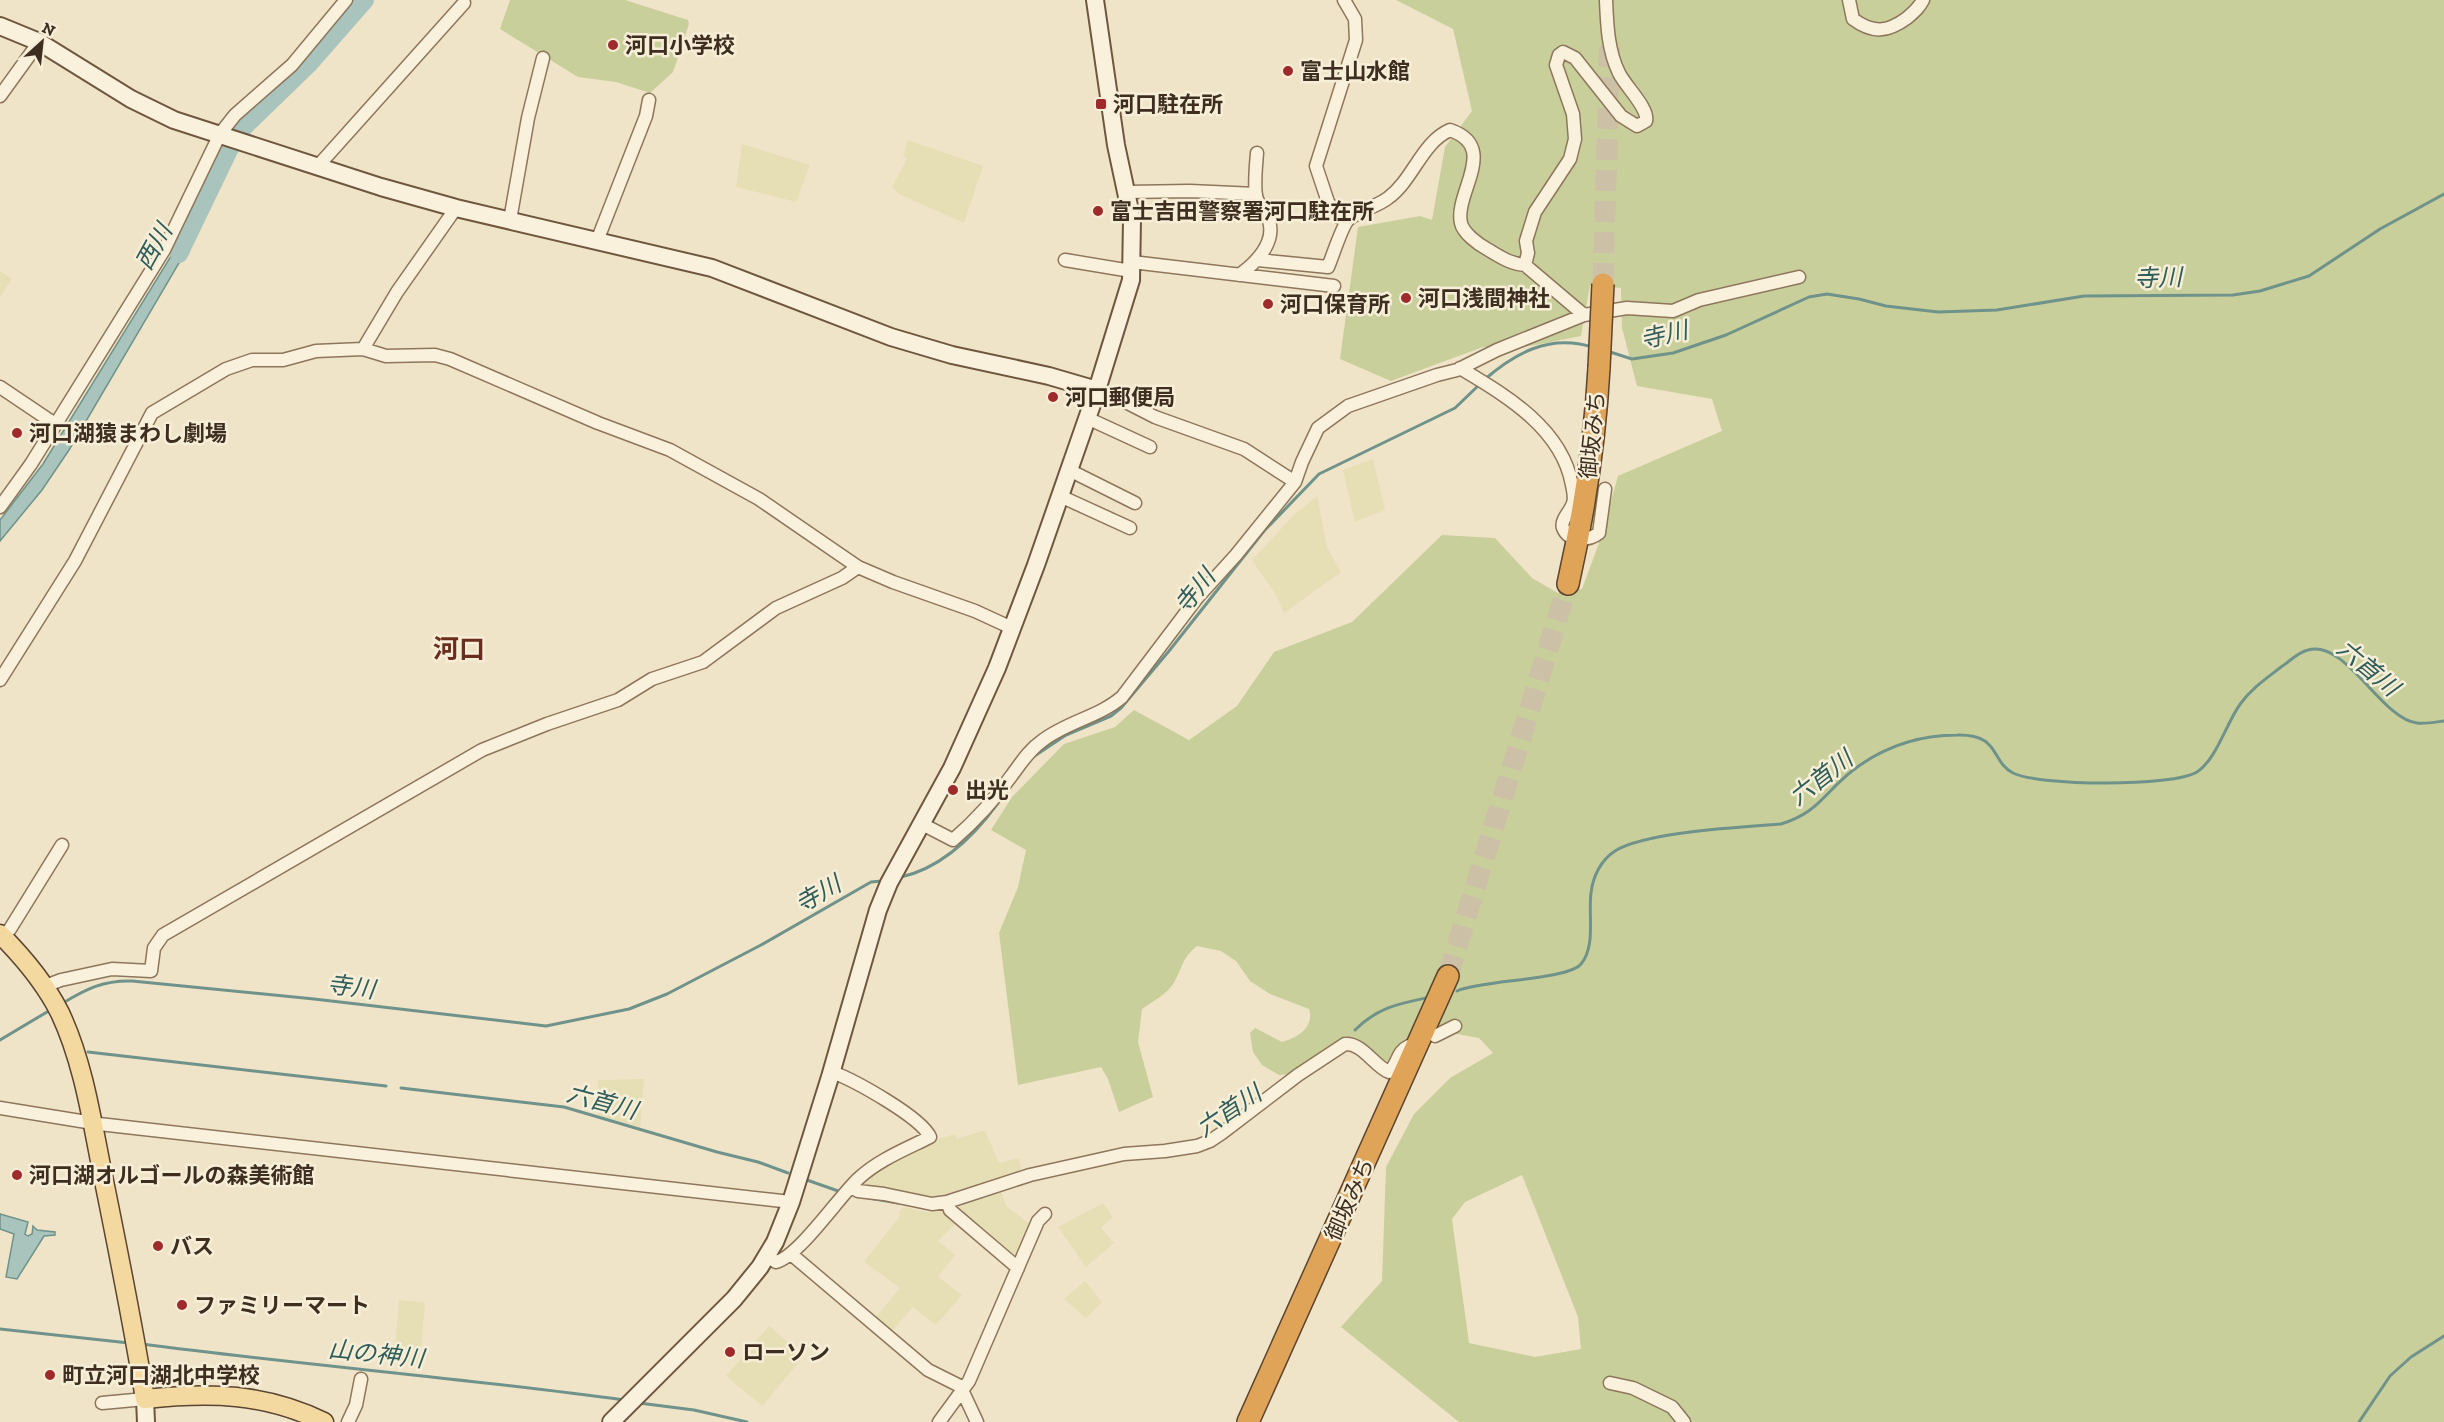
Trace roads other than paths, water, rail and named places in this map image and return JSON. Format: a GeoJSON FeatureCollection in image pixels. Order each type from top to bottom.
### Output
{"type":"FeatureCollection","features":[{"type":"Feature","properties":{"kind":"highway","name":"御坂みち"},"geometry":{"type":"LineString","coordinates":[[1568,584],[1578,538],[1596,412],[1604,284]]}},
{"type":"Feature","properties":{"kind":"highway","name":"御坂みち"},"geometry":{"type":"LineString","coordinates":[[1248,1422],[1448,976]]}},
{"type":"Feature","properties":{"kind":"main road"},"geometry":{"type":"LineString","coordinates":[[1,935],[48,990],[75,1052],[92,1123],[135,1335],[145,1399],[192,1395],[248,1397],[281,1404],[324,1422]]}},
{"type":"Feature","properties":{"kind":"street"},"geometry":{"type":"LineString","coordinates":[[0,507],[32,464],[164,250],[235,115],[292,65],[346,0]]}},
{"type":"Feature","properties":{"kind":"street"},"geometry":{"type":"LineString","coordinates":[[611,1422],[734,1299],[767,1256],[791,1202],[832,1071],[868,939],[893,877],[975,722],[1012,628],[1097,390],[1123,308],[1131,267],[1132,220],[1116,145],[1095,0]]}},
{"type":"Feature","properties":{"kind":"street"},"geometry":{"type":"LineString","coordinates":[[1344,0],[1355,19],[1356,40],[1316,166],[1328,202],[1339,217],[1347,221]]}},
{"type":"Feature","properties":{"kind":"street"},"geometry":{"type":"LineString","coordinates":[[1525,265],[1528,253],[1526,241],[1535,212],[1570,159],[1575,140],[1572,114],[1556,65],[1558,55],[1563,52],[1575,58],[1621,116],[1637,126],[1646,121],[1647,117],[1619,73],[1611,50],[1606,0]]}},
{"type":"Feature","properties":{"kind":"street"},"geometry":{"type":"LineString","coordinates":[[1849,0],[1853,19],[1874,29],[1893,28],[1920,7],[1923,0]]}},
{"type":"Feature","properties":{"kind":"street"},"geometry":{"type":"LineString","coordinates":[[318,166],[464,3]]}},
{"type":"Feature","properties":{"kind":"street"},"geometry":{"type":"LineString","coordinates":[[0,26],[39,42],[161,115],[381,187],[456,208],[712,268],[891,337],[952,355],[1049,376],[1110,393],[1155,417],[1244,448],[1295,482]]}},
{"type":"Feature","properties":{"kind":"street"},"geometry":{"type":"LineString","coordinates":[[0,96],[39,42]]}},
{"type":"Feature","properties":{"kind":"street"},"geometry":{"type":"LineString","coordinates":[[510,220],[528,118],[543,58]]}},
{"type":"Feature","properties":{"kind":"street"},"geometry":{"type":"LineString","coordinates":[[597,241],[646,116],[649,100]]}},
{"type":"Feature","properties":{"kind":"street"},"geometry":{"type":"LineString","coordinates":[[1258,260],[1328,267],[1347,221],[1389,198],[1410,175],[1427,150],[1443,133],[1450,130],[1461,134],[1468,140],[1472,151],[1474,169],[1460,217],[1462,226],[1480,245],[1504,260],[1525,265],[1584,315]]}},
{"type":"Feature","properties":{"kind":"street"},"geometry":{"type":"LineString","coordinates":[[1239,275],[1258,260],[1270,229],[1268,219],[1256,194],[1257,153]]}},
{"type":"Feature","properties":{"kind":"street"},"geometry":{"type":"LineString","coordinates":[[1126,192],[1190,190],[1256,194]]}},
{"type":"Feature","properties":{"kind":"street"},"geometry":{"type":"LineString","coordinates":[[363,349],[397,292],[456,208]]}},
{"type":"Feature","properties":{"kind":"street"},"geometry":{"type":"LineString","coordinates":[[1065,260],[1239,275],[1334,286]]}},
{"type":"Feature","properties":{"kind":"street"},"geometry":{"type":"LineString","coordinates":[[922,824],[953,840],[976,820],[1020,762],[1041,741],[1112,706],[1122,697],[1197,598],[1236,555],[1295,482],[1318,428],[1348,406],[1460,368],[1497,350],[1584,315],[1627,308],[1673,311],[1699,300],[1799,277]]}},
{"type":"Feature","properties":{"kind":"street"},"geometry":{"type":"LineString","coordinates":[[0,680],[75,561],[152,413],[226,369],[252,360],[283,360],[316,351],[363,349],[386,356],[444,357],[597,423],[670,450],[759,499],[858,567],[1012,628]]}},
{"type":"Feature","properties":{"kind":"street"},"geometry":{"type":"LineString","coordinates":[[1460,368],[1511,399],[1560,451],[1572,483],[1574,501],[1563,523],[1564,530],[1578,538],[1591,539],[1599,533],[1605,489]]}},
{"type":"Feature","properties":{"kind":"street"},"geometry":{"type":"LineString","coordinates":[[0,387],[55,424]]}},
{"type":"Feature","properties":{"kind":"street"},"geometry":{"type":"LineString","coordinates":[[1087,418],[1150,447]]}},
{"type":"Feature","properties":{"kind":"street"},"geometry":{"type":"LineString","coordinates":[[1069,470],[1135,502]]}},
{"type":"Feature","properties":{"kind":"street"},"geometry":{"type":"LineString","coordinates":[[1060,495],[1130,528]]}},
{"type":"Feature","properties":{"kind":"street"},"geometry":{"type":"LineString","coordinates":[[48,990],[61,980],[112,969],[151,972],[154,948],[164,934],[410,790],[482,750],[547,724],[618,700],[652,679],[703,662],[777,608],[842,578],[858,567]]}},
{"type":"Feature","properties":{"kind":"street"},"geometry":{"type":"LineString","coordinates":[[1,935],[10,929],[62,845]]}},
{"type":"Feature","properties":{"kind":"street"},"geometry":{"type":"LineString","coordinates":[[1436,1036],[1455,1026]]}},
{"type":"Feature","properties":{"kind":"street"},"geometry":{"type":"LineString","coordinates":[[851,1187],[858,1191],[932,1204],[947,1203],[1030,1174],[1124,1154],[1165,1151],[1204,1143],[1222,1133],[1298,1075],[1345,1044],[1357,1047],[1389,1072],[1393,1069],[1399,1052],[1409,1046]]}},
{"type":"Feature","properties":{"kind":"street"},"geometry":{"type":"LineString","coordinates":[[767,1256],[776,1262],[791,1254],[857,1180],[887,1159],[930,1137],[924,1126],[876,1095],[832,1071]]}},
{"type":"Feature","properties":{"kind":"street"},"geometry":{"type":"LineString","coordinates":[[0,1108],[92,1123],[791,1202]]}},
{"type":"Feature","properties":{"kind":"street"},"geometry":{"type":"LineString","coordinates":[[947,1203],[950,1210],[1018,1268]]}},
{"type":"Feature","properties":{"kind":"street"},"geometry":{"type":"LineString","coordinates":[[939,1422],[963,1389],[1038,1221],[1045,1214]]}},
{"type":"Feature","properties":{"kind":"street"},"geometry":{"type":"LineString","coordinates":[[791,1254],[927,1370],[963,1389],[977,1422]]}},
{"type":"Feature","properties":{"kind":"street"},"geometry":{"type":"LineString","coordinates":[[348,1422],[356,1405],[361,1379]]}},
{"type":"Feature","properties":{"kind":"street"},"geometry":{"type":"LineString","coordinates":[[1610,1383],[1633,1388],[1672,1407],[1684,1422]]}},
{"type":"Feature","properties":{"kind":"street"},"geometry":{"type":"LineString","coordinates":[[102,1403],[145,1399],[146,1422]]}},
{"type":"Feature","properties":{"kind":"water"},"geometry":{"type":"Polygon","coordinates":[[[196,234],[69,450],[42,490],[0,541],[0,520],[43,464],[184,235],[196,234]]]}},
{"type":"Feature","properties":{"kind":"water"},"geometry":{"type":"Polygon","coordinates":[[[0,1214],[28,1222],[25,1234],[28,1236],[32,1234],[33,1226],[37,1230],[55,1232],[55,1235],[44,1236],[17,1279],[6,1277],[14,1234],[0,1229],[0,1214]]]}},
{"type":"Feature","properties":{"kind":"waterway","name":"西川"},"geometry":{"type":"LineString","coordinates":[[179,254],[229,150],[244,127],[309,64],[365,0]]}},
{"type":"Feature","properties":{"kind":"waterway","name":"寺川"},"geometry":{"type":"LineString","coordinates":[[1607,351],[1632,359],[1673,353],[1726,335],[1809,297],[1827,294],[1886,306],[1938,312],[1997,310],[2084,296],[2233,295],[2260,291],[2309,276],[2380,229],[2444,194]]}},
{"type":"Feature","properties":{"kind":"waterway","name":"寺川"},"geometry":{"type":"LineString","coordinates":[[1484,380],[1520,354],[1534,348],[1561,343],[1592,347]]}},
{"type":"Feature","properties":{"kind":"waterway","name":"寺川"},"geometry":{"type":"LineString","coordinates":[[1030,759],[1066,735],[1111,716],[1121,708],[1264,531],[1319,474],[1455,408],[1479,385]]}},
{"type":"Feature","properties":{"kind":"waterway","name":"六首川"},"geometry":{"type":"LineString","coordinates":[[1457,991],[1485,984],[1543,977],[1573,969],[1581,964],[1586,957],[1590,939],[1590,902],[1594,881],[1598,869],[1615,851],[1648,839],[1670,835],[1781,824],[1804,814],[1820,802],[1842,779],[1876,755],[1915,740],[1957,735],[1981,739],[1988,743],[2006,768],[2013,773],[2027,777],[2105,783],[2183,777],[2197,772],[2204,766],[2241,703],[2250,693],[2294,657],[2308,650],[2322,650],[2336,656],[2390,708],[2404,718],[2417,723],[2444,721]]}},
{"type":"Feature","properties":{"kind":"waterway","name":"寺川"},"geometry":{"type":"LineString","coordinates":[[901,877],[930,866],[955,849],[967,839],[998,803]]}},
{"type":"Feature","properties":{"kind":"waterway","name":"寺川"},"geometry":{"type":"LineString","coordinates":[[63,1003],[96,986],[132,981],[546,1026],[629,1009],[667,994],[761,945],[871,882],[882,881]]}},
{"type":"Feature","properties":{"kind":"waterway","name":"六首川"},"geometry":{"type":"LineString","coordinates":[[1355,1030],[1379,1012],[1406,1002],[1426,998]]}},
{"type":"Feature","properties":{"kind":"waterway","name":"寺川"},"geometry":{"type":"LineString","coordinates":[[0,1040],[52,1009]]}},
{"type":"Feature","properties":{"kind":"waterway","name":"六首川"},"geometry":{"type":"LineString","coordinates":[[88,1052],[386,1086]]}},
{"type":"Feature","properties":{"kind":"waterway","name":"六首川"},"geometry":{"type":"LineString","coordinates":[[401,1088],[564,1107],[758,1162],[788,1173]]}},
{"type":"Feature","properties":{"kind":"waterway","name":"六首川"},"geometry":{"type":"LineString","coordinates":[[807,1180],[841,1192]]}},
{"type":"Feature","properties":{"kind":"waterway","name":"六首川"},"geometry":{"type":"LineString","coordinates":[[869,1198],[898,1203]]}},
{"type":"Feature","properties":{"kind":"waterway","name":"山の神川"},"geometry":{"type":"LineString","coordinates":[[0,1329],[129,1343]]}},
{"type":"Feature","properties":{"kind":"waterway","name":"山の神川"},"geometry":{"type":"LineString","coordinates":[[2359,1422],[2390,1376],[2411,1357],[2444,1336]]}},
{"type":"Feature","properties":{"kind":"waterway","name":"山の神川"},"geometry":{"type":"LineString","coordinates":[[142,1344],[624,1400]]}},
{"type":"Feature","properties":{"kind":"waterway","name":"山の神川"},"geometry":{"type":"LineString","coordinates":[[639,1403],[694,1410],[747,1422]]}},
{"type":"Feature","properties":{"kind":"tunnel"},"geometry":{"type":"LineString","coordinates":[[1603,284],[1610,36]]}},
{"type":"Feature","properties":{"kind":"tunnel"},"geometry":{"type":"LineString","coordinates":[[1448,976],[1568,584]]}},
{"type":"Feature","properties":{"kind":"place","name":"河口小学校"},"geometry":{"type":"Point","coordinates":[613,45]}},
{"type":"Feature","properties":{"kind":"place","name":"富士山水館"},"geometry":{"type":"Point","coordinates":[1288,71]}},
{"type":"Feature","properties":{"kind":"place","name":"河口駐在所"},"geometry":{"type":"Point","coordinates":[1101,104]}},
{"type":"Feature","properties":{"kind":"place","name":"富士吉田警察署河口駐在所"},"geometry":{"type":"Point","coordinates":[1098,211]}},
{"type":"Feature","properties":{"kind":"place","name":"河口浅間神社"},"geometry":{"type":"Point","coordinates":[1406,298]}},
{"type":"Feature","properties":{"kind":"place","name":"河口保育所"},"geometry":{"type":"Point","coordinates":[1268,304]}},
{"type":"Feature","properties":{"kind":"place","name":"河口郵便局"},"geometry":{"type":"Point","coordinates":[1053,397]}},
{"type":"Feature","properties":{"kind":"place","name":"河口湖猿まわし劇場"},"geometry":{"type":"Point","coordinates":[17,433]}},
{"type":"Feature","properties":{"kind":"place","name":"出光"},"geometry":{"type":"Point","coordinates":[953,790]}},
{"type":"Feature","properties":{"kind":"place","name":"河口湖オルゴールの森美術館"},"geometry":{"type":"Point","coordinates":[17,1175]}},
{"type":"Feature","properties":{"kind":"place","name":"バス"},"geometry":{"type":"Point","coordinates":[158,1246]}},
{"type":"Feature","properties":{"kind":"place","name":"ファミリーマート"},"geometry":{"type":"Point","coordinates":[182,1305]}},
{"type":"Feature","properties":{"kind":"place","name":"ローソン"},"geometry":{"type":"Point","coordinates":[730,1352]}},
{"type":"Feature","properties":{"kind":"place","name":"町立河口湖北中学校"},"geometry":{"type":"Point","coordinates":[50,1375]}},
{"type":"Feature","properties":{"kind":"district","name":"河口"},"geometry":{"type":"Point","coordinates":[459,649]}}]}
